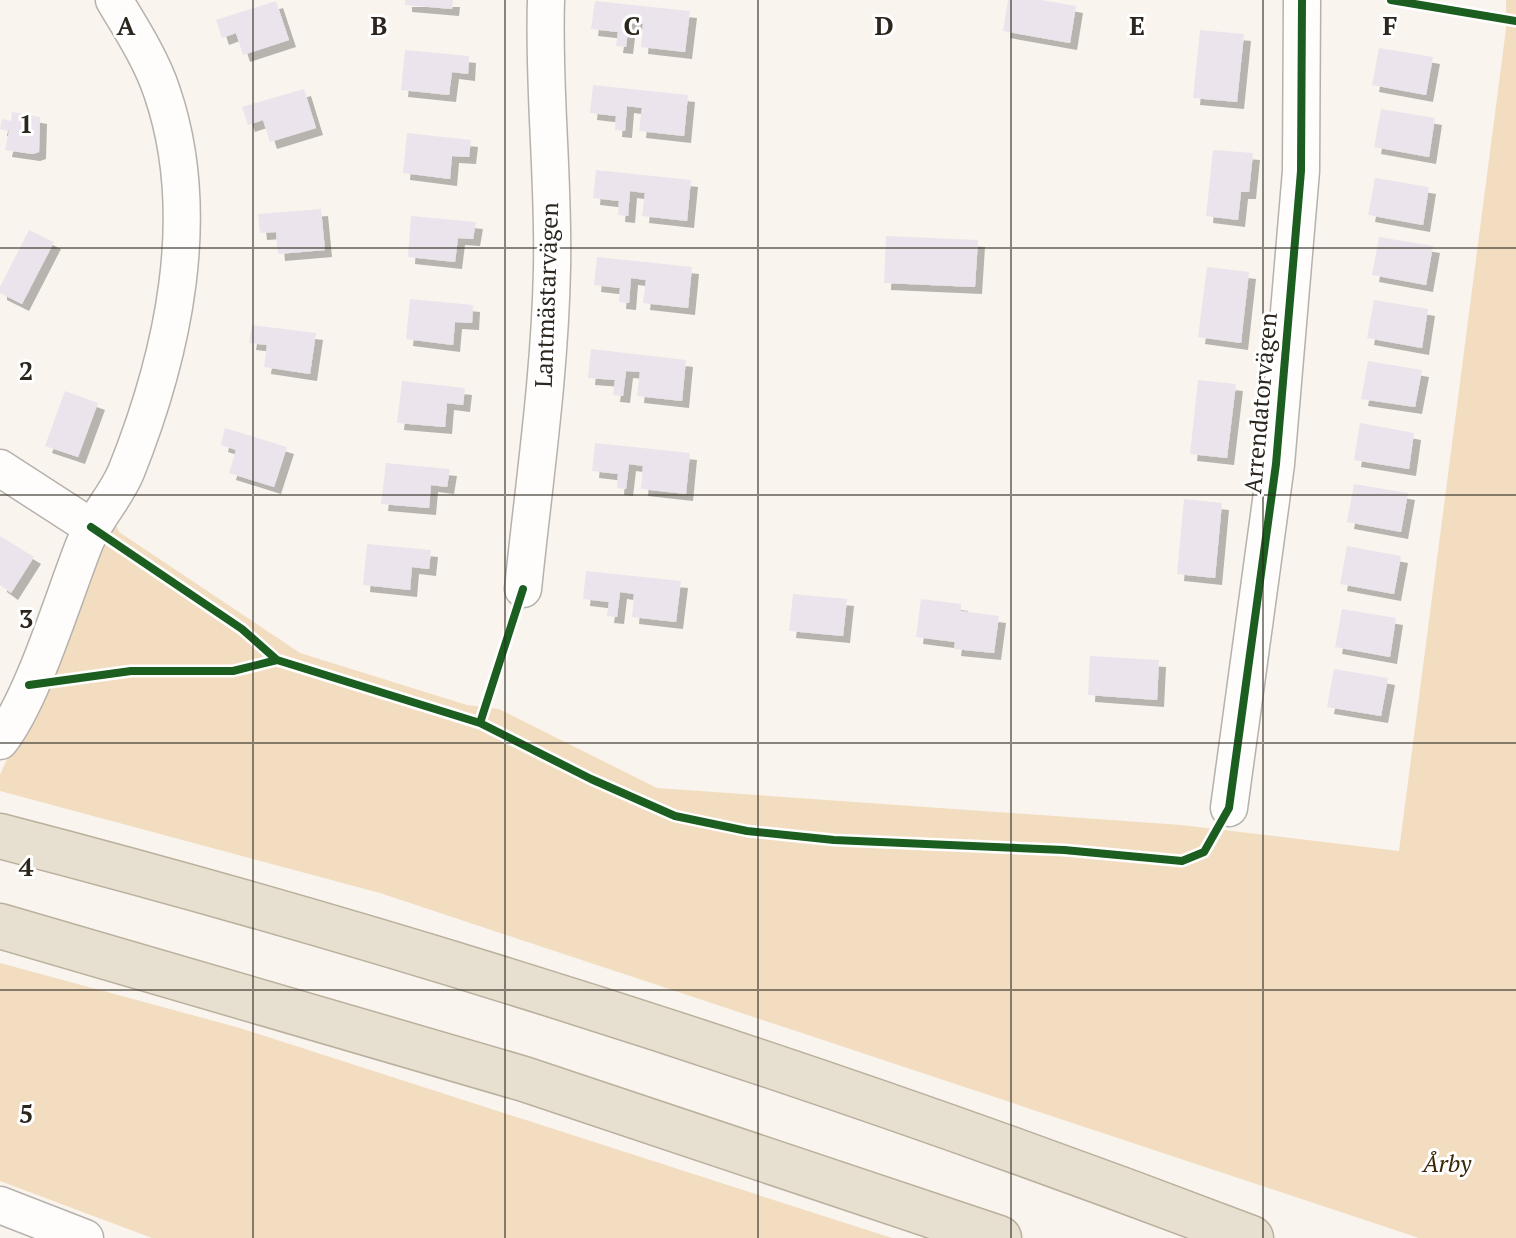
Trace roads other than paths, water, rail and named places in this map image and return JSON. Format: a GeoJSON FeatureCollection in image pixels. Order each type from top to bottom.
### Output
{"type":"FeatureCollection","features":[{"type":"Feature","properties":{"kind":"highway"},"geometry":{"type":"LineString","coordinates":[[0,836],[400,948],[745,1057],[1109,1184],[1251,1238]]}},
{"type":"Feature","properties":{"kind":"highway"},"geometry":{"type":"LineString","coordinates":[[0,926],[524,1079],[999,1238]]}},
{"type":"Feature","properties":{"kind":"street"},"geometry":{"type":"LineString","coordinates":[[0,741],[29,685],[91,527],[125,475],[156,385],[175,305],[182,244],[177,171],[162,91],[114,0]]}},
{"type":"Feature","properties":{"kind":"street","name":"Lantmästarvägen"},"geometry":{"type":"LineString","coordinates":[[523,589],[551,297],[544,71],[546,0]]}},
{"type":"Feature","properties":{"kind":"street","name":"Arrendatorvägen"},"geometry":{"type":"LineString","coordinates":[[1229,808],[1276,464],[1301,171],[1302,0]]}},
{"type":"Feature","properties":{"kind":"street"},"geometry":{"type":"LineString","coordinates":[[0,468],[91,527]]}},
{"type":"Feature","properties":{"kind":"street"},"geometry":{"type":"LineString","coordinates":[[0,1205],[85,1238]]}},
{"type":"Feature","properties":{"kind":"park label","name":"Årby"},"geometry":{"type":"Point","coordinates":[1447,1163]}}]}
